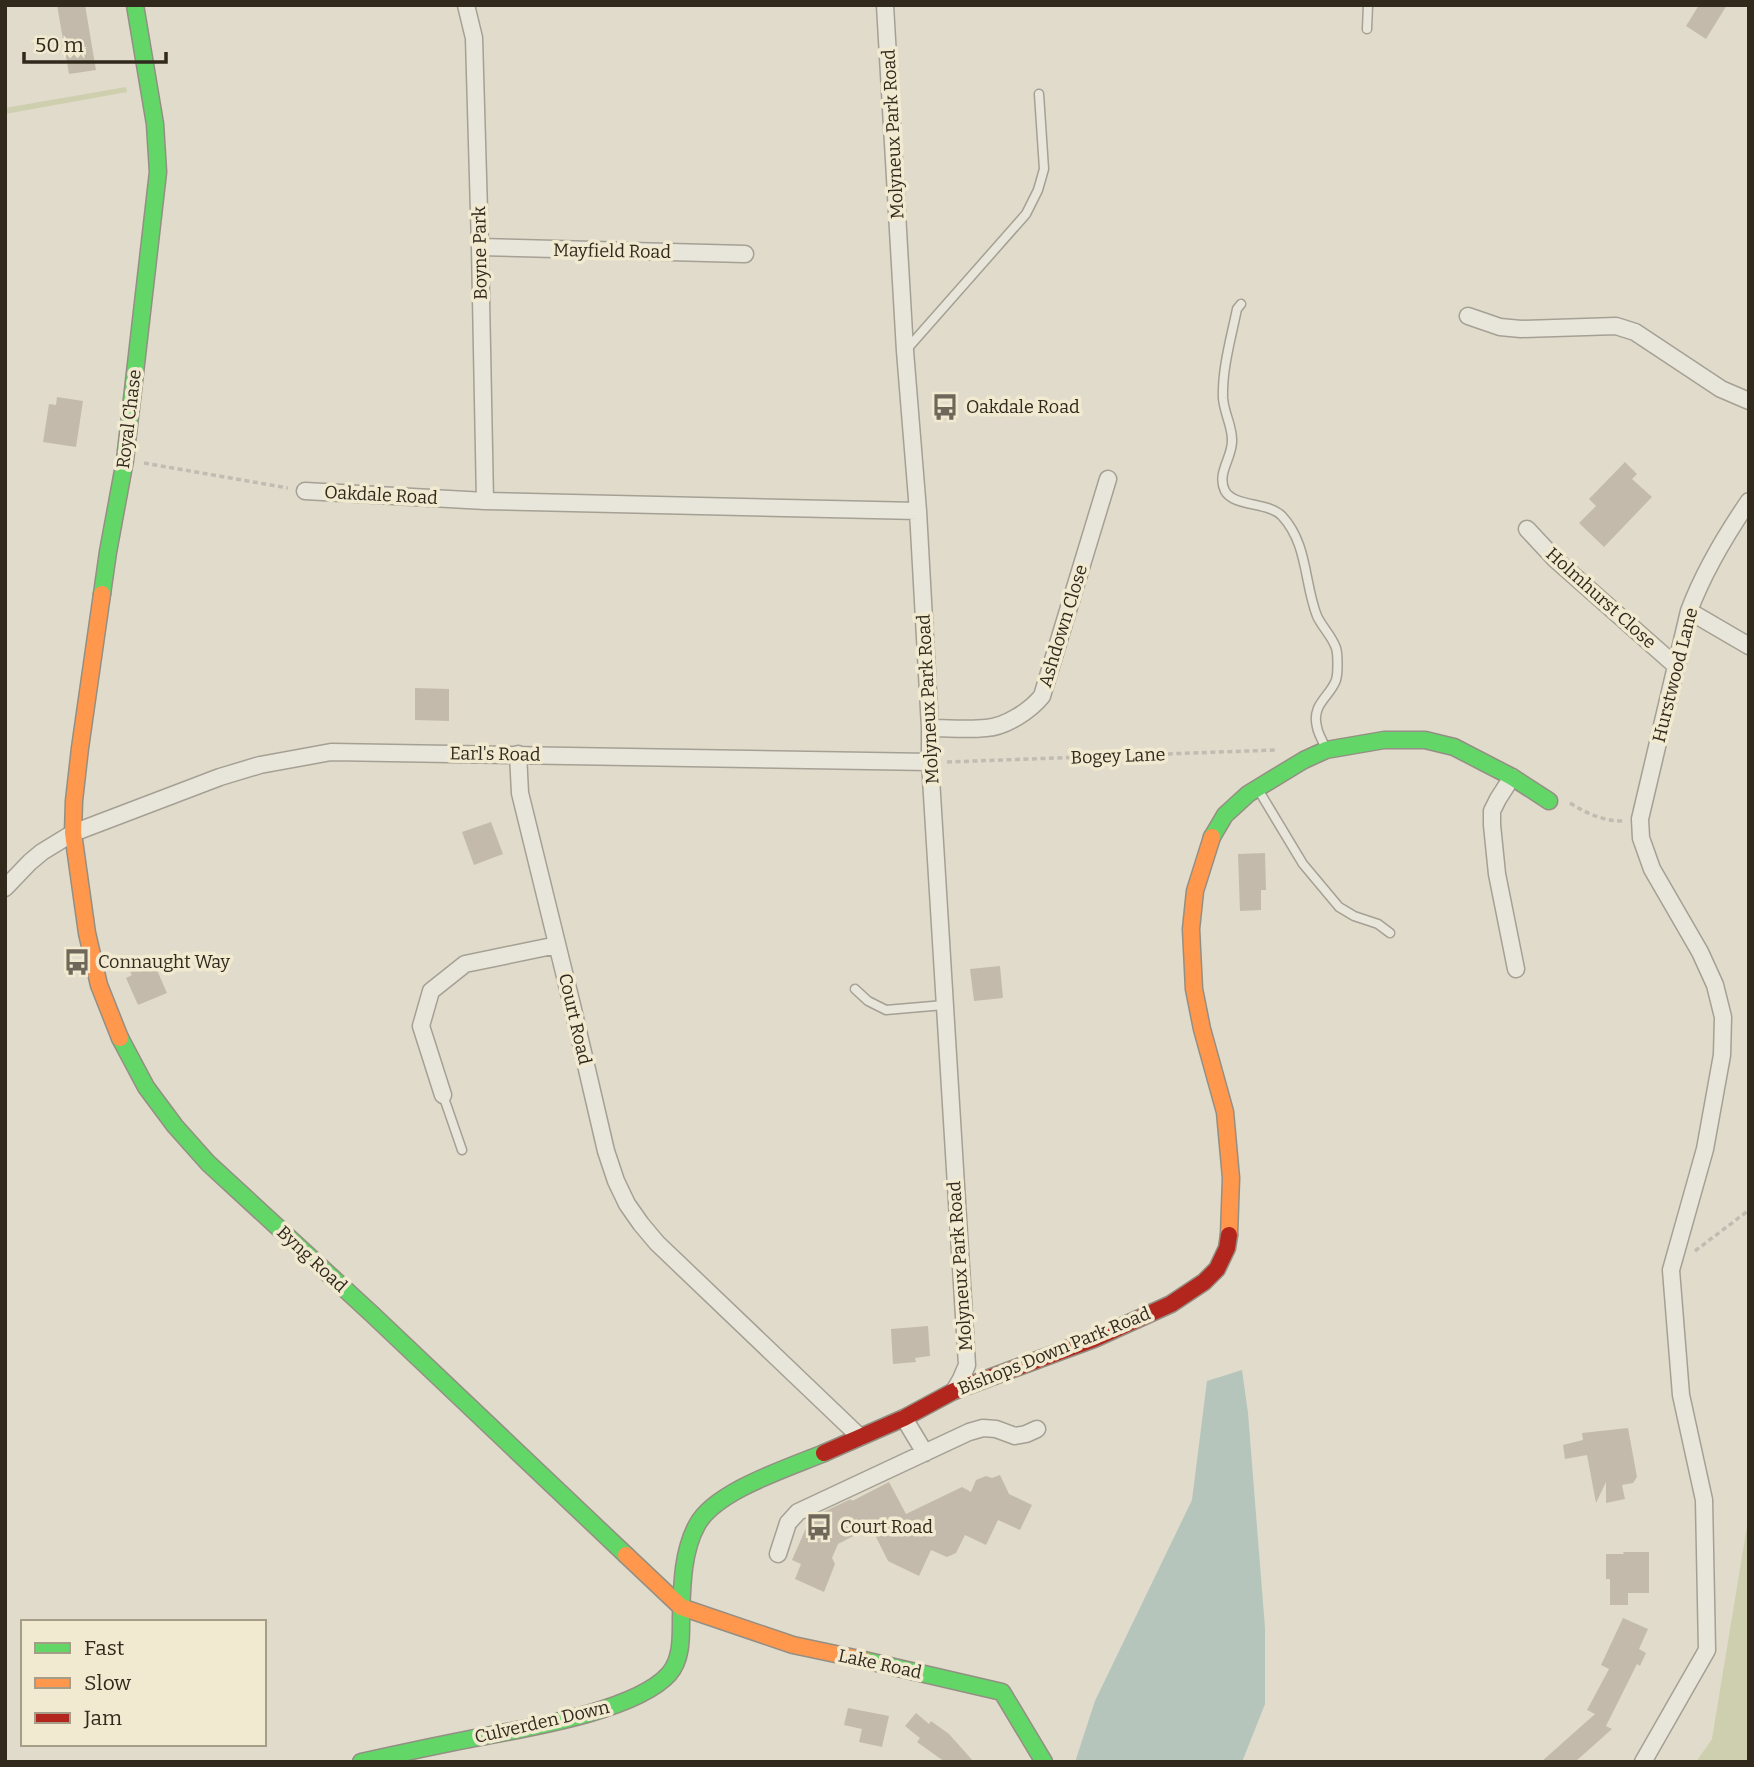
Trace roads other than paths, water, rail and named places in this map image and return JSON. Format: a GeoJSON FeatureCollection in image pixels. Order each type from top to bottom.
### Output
{"type":"FeatureCollection","features":[{"type":"Feature","properties":{"kind":"street","name":"Royal Chase"},"geometry":{"type":"LineString","coordinates":[[73,833],[79,748],[108,552],[125,460],[158,172],[155,124],[135,5]]}},
{"type":"Feature","properties":{"kind":"street","name":"Boyne Park"},"geometry":{"type":"LineString","coordinates":[[466,5],[474,38],[485,501]]}},
{"type":"Feature","properties":{"kind":"street","name":"Molyneux Park Road"},"geometry":{"type":"LineString","coordinates":[[885,5],[905,351],[918,511],[930,762],[967,1365],[954,1391]]}},
{"type":"Feature","properties":{"kind":"street","name":"Mayfield Road"},"geometry":{"type":"LineString","coordinates":[[480,247],[745,254]]}},
{"type":"Feature","properties":{"kind":"street"},"geometry":{"type":"LineString","coordinates":[[1468,316],[1500,327],[1521,329],[1616,326],[1634,332],[1721,389],[1749,401]]}},
{"type":"Feature","properties":{"kind":"street","name":"Ashdown Close"},"geometry":{"type":"LineString","coordinates":[[930,728],[989,728],[1032,708],[1042,696],[1108,479]]}},
{"type":"Feature","properties":{"kind":"street","name":"Oakdale Road"},"geometry":{"type":"LineString","coordinates":[[305,491],[485,501],[918,511]]}},
{"type":"Feature","properties":{"kind":"street","name":"Hurstwood Lane"},"geometry":{"type":"LineString","coordinates":[[1643,1762],[1707,1650],[1704,1500],[1681,1395],[1671,1270],[1704,1149],[1722,1055],[1723,1017],[1715,985],[1700,952],[1652,869],[1641,838],[1640,819],[1689,611],[1698,587],[1727,531],[1749,501]]}},
{"type":"Feature","properties":{"kind":"street","name":"Holmhurst Close"},"geometry":{"type":"LineString","coordinates":[[1527,529],[1556,560],[1676,666]]}},
{"type":"Feature","properties":{"kind":"street"},"geometry":{"type":"LineString","coordinates":[[1689,611],[1749,646]]}},
{"type":"Feature","properties":{"kind":"street","name":"Bishops Down Park Road"},"geometry":{"type":"LineString","coordinates":[[688,1545],[702,1516],[732,1492],[904,1418],[954,1391],[1094,1339],[1171,1304],[1204,1282],[1217,1269],[1227,1248],[1231,1178],[1225,1112],[1194,989],[1191,929],[1195,891],[1209,842],[1225,815],[1248,794],[1326,750],[1384,740],[1424,740],[1454,747],[1549,801]]}},
{"type":"Feature","properties":{"kind":"street","name":"Earl's Road"},"geometry":{"type":"LineString","coordinates":[[73,833],[260,765],[331,752],[930,762]]}},
{"type":"Feature","properties":{"kind":"street","name":"Court Road"},"geometry":{"type":"LineString","coordinates":[[518,754],[520,793],[606,1152],[627,1204],[657,1243],[860,1437]]}},
{"type":"Feature","properties":{"kind":"street"},"geometry":{"type":"LineString","coordinates":[[1511,777],[1492,811],[1492,825],[1497,874],[1516,969]]}},
{"type":"Feature","properties":{"kind":"street"},"geometry":{"type":"LineString","coordinates":[[5,888],[42,852],[73,833]]}},
{"type":"Feature","properties":{"kind":"street","name":"Byng Road"},"geometry":{"type":"LineString","coordinates":[[73,833],[86,933],[99,985],[127,1052],[146,1087],[175,1126],[208,1163],[383,1324],[681,1607]]}},
{"type":"Feature","properties":{"kind":"street"},"geometry":{"type":"LineString","coordinates":[[443,1095],[421,1026],[431,990],[465,964],[557,944]]}},
{"type":"Feature","properties":{"kind":"street"},"geometry":{"type":"LineString","coordinates":[[904,1418],[925,1453]]}},
{"type":"Feature","properties":{"kind":"street"},"geometry":{"type":"LineString","coordinates":[[778,1554],[788,1523],[797,1511],[969,1432],[983,1428],[996,1429],[1015,1436],[1038,1429]]}},
{"type":"Feature","properties":{"kind":"street","name":"Culverden Down"},"geometry":{"type":"LineString","coordinates":[[361,1762],[578,1716],[616,1705],[651,1689],[669,1673],[681,1646],[681,1607],[688,1545]]}},
{"type":"Feature","properties":{"kind":"street","name":"Lake Road"},"geometry":{"type":"LineString","coordinates":[[681,1607],[793,1645],[1002,1692],[1044,1762]]}},
{"type":"Feature","properties":{"kind":"lane"},"geometry":{"type":"LineString","coordinates":[[1367,29],[1368,5]]}},
{"type":"Feature","properties":{"kind":"lane"},"geometry":{"type":"LineString","coordinates":[[905,351],[1026,214],[1038,190],[1044,169],[1039,94]]}},
{"type":"Feature","properties":{"kind":"lane"},"geometry":{"type":"LineString","coordinates":[[1241,304],[1237,309],[1224,377],[1224,408],[1231,423],[1233,442],[1223,470],[1223,481],[1230,497],[1280,514],[1296,535],[1318,617],[1337,651],[1337,679],[1318,707],[1316,726],[1326,750]]}},
{"type":"Feature","properties":{"kind":"lane"},"geometry":{"type":"LineString","coordinates":[[1257,789],[1303,864],[1339,907],[1354,916],[1378,924],[1390,933]]}},
{"type":"Feature","properties":{"kind":"lane"},"geometry":{"type":"LineString","coordinates":[[855,989],[868,1002],[886,1010],[944,1005]]}},
{"type":"Feature","properties":{"kind":"lane"},"geometry":{"type":"LineString","coordinates":[[443,1095],[462,1150]]}},
{"type":"Feature","properties":{"kind":"place","name":"Oakdale Road"},"geometry":{"type":"Point","coordinates":[945,407]}},
{"type":"Feature","properties":{"kind":"place","name":"Connaught Way"},"geometry":{"type":"Point","coordinates":[77,962]}},
{"type":"Feature","properties":{"kind":"place","name":"Court Road"},"geometry":{"type":"Point","coordinates":[819,1527]}}]}
